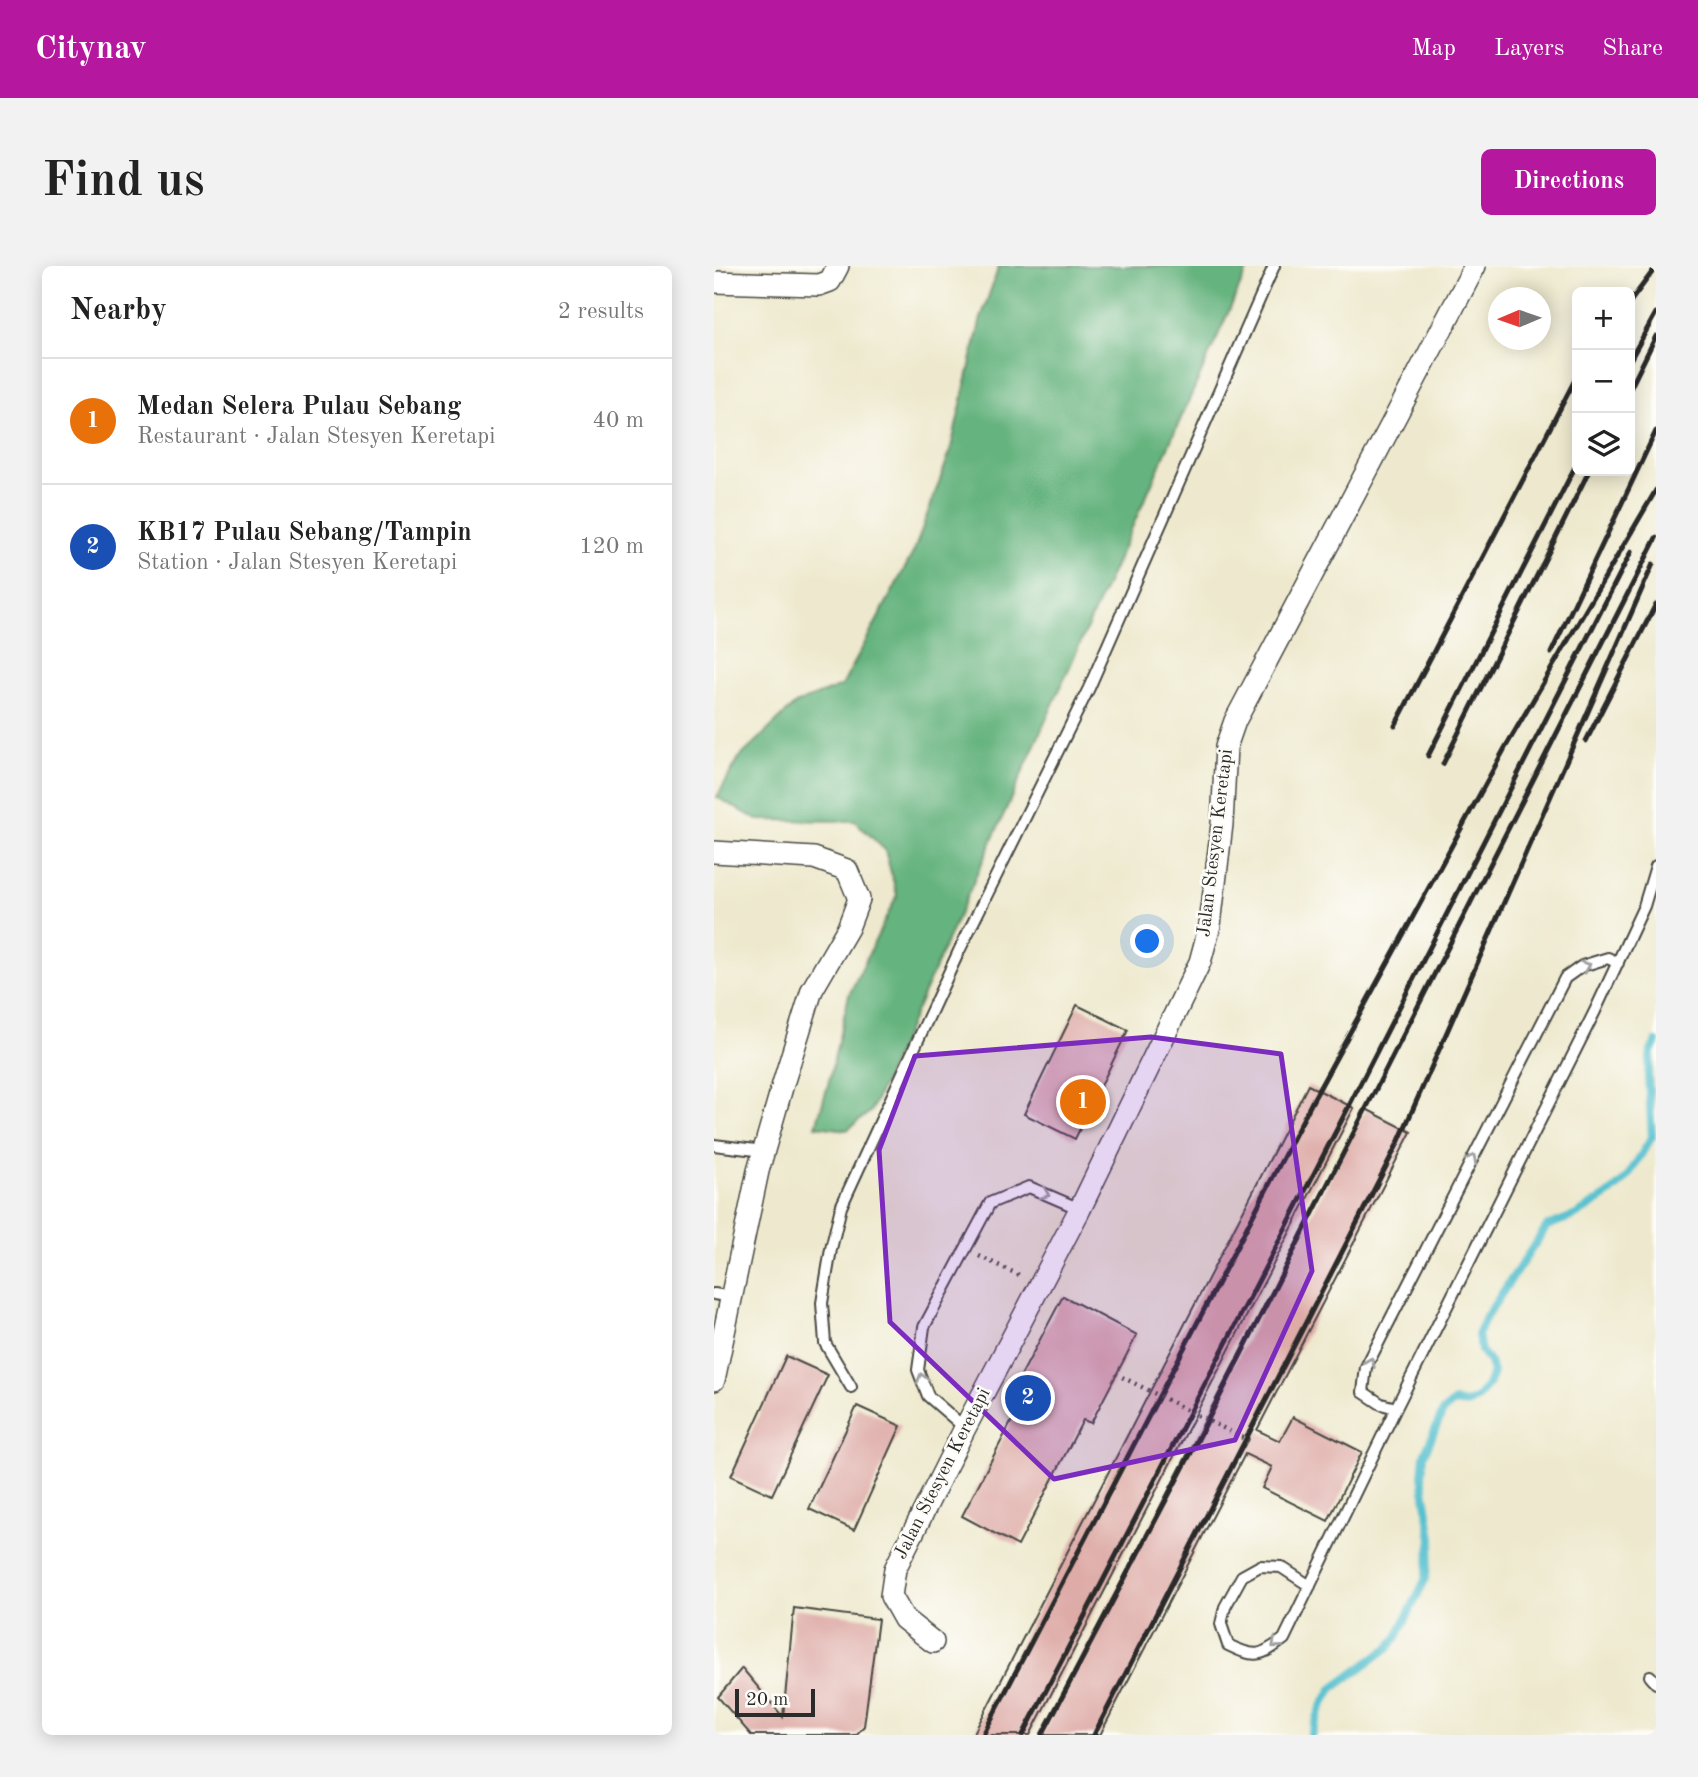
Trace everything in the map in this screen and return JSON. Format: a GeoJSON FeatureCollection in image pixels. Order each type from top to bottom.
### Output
{"type":"FeatureCollection","features":[{"type":"Feature","properties":{"kind":"street"},"geometry":{"type":"LineString","coordinates":[[714,282],[819,285],[830,281],[838,266]]}},
{"type":"Feature","properties":{"kind":"street","name":"Jalan Stesyen Keretapi"},"geometry":{"type":"LineString","coordinates":[[933,1642],[904,1619],[891,1596],[895,1569],[965,1428],[1080,1209],[1200,962],[1211,913],[1222,824],[1226,747],[1235,721],[1475,266]]}},
{"type":"Feature","properties":{"kind":"street"},"geometry":{"type":"LineString","coordinates":[[714,852],[814,858],[847,870],[859,899],[848,928],[812,990],[723,1296],[714,1380]]}},
{"type":"Feature","properties":{"kind":"lane"},"geometry":{"type":"LineString","coordinates":[[851,1387],[825,1343],[822,1303],[841,1208],[959,951],[1089,688],[1274,266]]}},
{"type":"Feature","properties":{"kind":"lane"},"geometry":{"type":"LineString","coordinates":[[1310,1586],[1281,1566],[1259,1566],[1242,1576],[1225,1607],[1221,1624],[1228,1645],[1248,1654],[1266,1652],[1284,1639],[1310,1586],[1396,1408],[1595,1011],[1644,906],[1656,866]]}},
{"type":"Feature","properties":{"kind":"lane"},"geometry":{"type":"LineString","coordinates":[[1396,1408],[1381,1404],[1363,1392],[1366,1367],[1564,978],[1582,966],[1608,958],[1618,963]]}},
{"type":"Feature","properties":{"kind":"lane"},"geometry":{"type":"LineString","coordinates":[[714,1145],[764,1151]]}},
{"type":"Feature","properties":{"kind":"lane"},"geometry":{"type":"LineString","coordinates":[[965,1428],[928,1396],[918,1370],[924,1328],[990,1203],[1029,1187],[1080,1209]]}},
{"type":"Feature","properties":{"kind":"path"},"geometry":{"type":"LineString","coordinates":[[1116,1374],[1251,1442]]}},
{"type":"Feature","properties":{"kind":"highlighted area"},"geometry":{"type":"Polygon","coordinates":[[[1151,1037],[1281,1054],[1312,1271],[1235,1440],[1054,1479],[890,1322],[879,1150],[915,1056],[1151,1037]]]}},
{"type":"Feature","properties":{"kind":"green space"},"geometry":{"type":"Polygon","coordinates":[[[999,266],[1249,266],[871,1111],[847,1130],[816,1126],[849,995],[897,895],[885,850],[855,821],[758,820],[717,797],[738,759],[795,704],[842,686],[914,551],[950,452],[981,318],[999,266]]]}},
{"type":"Feature","properties":{"kind":"building"},"geometry":{"type":"Polygon","coordinates":[[[1077,1005],[1128,1030],[1075,1139],[1024,1114],[1077,1005]]]}},
{"type":"Feature","properties":{"kind":"building"},"geometry":{"type":"Polygon","coordinates":[[[1308,1085],[1354,1108],[1030,1735],[973,1735],[1308,1085]]]}},
{"type":"Feature","properties":{"kind":"building"},"geometry":{"type":"Polygon","coordinates":[[[1366,1109],[1411,1132],[1257,1430],[1280,1441],[1293,1417],[1362,1452],[1328,1521],[1262,1488],[1272,1467],[1245,1454],[1100,1735],[1042,1735],[1366,1109]]]}},
{"type":"Feature","properties":{"kind":"building"},"geometry":{"type":"Polygon","coordinates":[[[1063,1296],[1137,1335],[1091,1423],[1083,1420],[1018,1546],[962,1516],[1028,1390],[1016,1385],[1063,1296]]]}},
{"type":"Feature","properties":{"kind":"building"},"geometry":{"type":"Polygon","coordinates":[[[786,1356],[828,1375],[772,1495],[731,1476],[786,1356]]]}},
{"type":"Feature","properties":{"kind":"building"},"geometry":{"type":"Polygon","coordinates":[[[857,1406],[901,1426],[854,1530],[809,1509],[857,1406]]]}},
{"type":"Feature","properties":{"kind":"building"},"geometry":{"type":"Polygon","coordinates":[[[794,1608],[878,1619],[864,1726],[856,1735],[751,1735],[718,1697],[742,1668],[783,1717],[794,1608]]]}},
{"type":"Feature","properties":{"kind":"waterway"},"geometry":{"type":"LineString","coordinates":[[1311,1735],[1321,1708],[1332,1689],[1389,1647],[1397,1637],[1425,1580],[1432,1539],[1422,1476],[1424,1455],[1443,1411],[1454,1402],[1467,1404],[1478,1398],[1488,1385],[1493,1373],[1490,1362],[1481,1351],[1478,1335],[1486,1317],[1547,1226],[1576,1215],[1609,1194],[1626,1179],[1652,1137],[1648,1076],[1651,1051],[1656,1042]]}},
{"type":"Feature","properties":{"kind":"railway"},"geometry":{"type":"LineString","coordinates":[[1635,295],[1656,267]]}},
{"type":"Feature","properties":{"kind":"railway"},"geometry":{"type":"LineString","coordinates":[[1635,351],[1656,313]]}},
{"type":"Feature","properties":{"kind":"railway"},"geometry":{"type":"LineString","coordinates":[[1635,379],[1656,336]]}},
{"type":"Feature","properties":{"kind":"railway"},"geometry":{"type":"LineString","coordinates":[[1395,726],[1572,386]]}},
{"type":"Feature","properties":{"kind":"railway"},"geometry":{"type":"LineString","coordinates":[[1551,653],[1656,431]]}},
{"type":"Feature","properties":{"kind":"railway"},"geometry":{"type":"LineString","coordinates":[[1428,756],[1572,473]]}},
{"type":"Feature","properties":{"kind":"railway"},"geometry":{"type":"LineString","coordinates":[[1443,764],[1587,476]]}},
{"type":"Feature","properties":{"kind":"railway"},"geometry":{"type":"LineString","coordinates":[[983,1735],[1313,1100],[1505,748],[1656,490]]}},
{"type":"Feature","properties":{"kind":"railway"},"geometry":{"type":"LineString","coordinates":[[1042,1735],[1193,1449],[1656,538]]}},
{"type":"Feature","properties":{"kind":"railway"},"geometry":{"type":"LineString","coordinates":[[1023,1735],[1350,1104],[1631,552]]}},
{"type":"Feature","properties":{"kind":"railway"},"geometry":{"type":"LineString","coordinates":[[1094,1735],[1398,1143],[1653,564]]}},
{"type":"Feature","properties":{"kind":"railway"},"geometry":{"type":"LineString","coordinates":[[1586,741],[1656,604]]}},
{"type":"Feature","properties":{"kind":"place","name":"Medan Selera Pulau Sebang"},"geometry":{"type":"Point","coordinates":[1083,1102]}},
{"type":"Feature","properties":{"kind":"place","name":"KB17 Pulau Sebang/Tampin"},"geometry":{"type":"Point","coordinates":[1028,1398]}}]}
